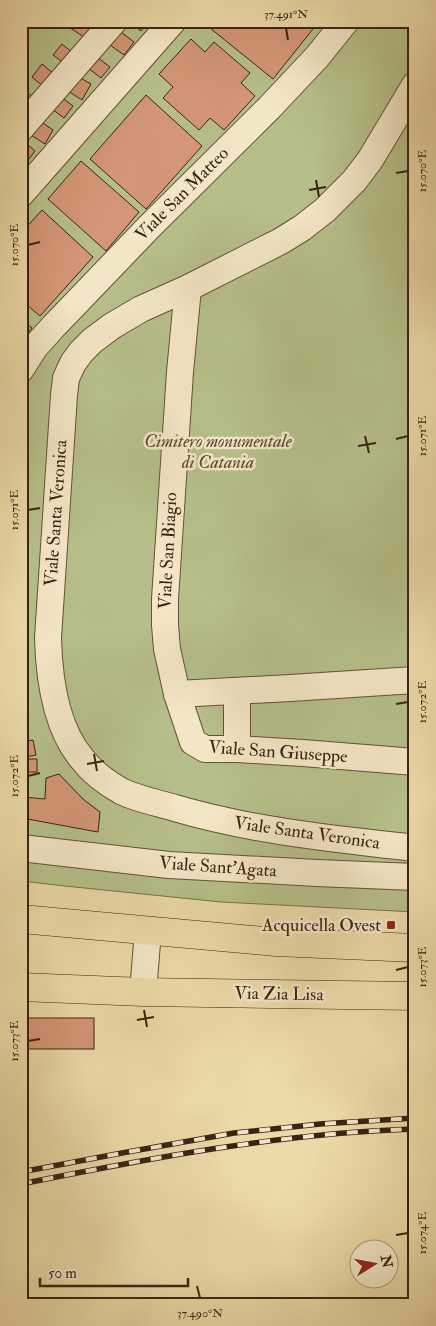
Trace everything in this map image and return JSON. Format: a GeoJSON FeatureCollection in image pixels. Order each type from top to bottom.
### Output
{"type":"FeatureCollection","features":[{"type":"Feature","properties":{"kind":"main road"},"geometry":{"type":"LineString","coordinates":[[21,919],[276,942],[415,948]]}},
{"type":"Feature","properties":{"kind":"main road","name":"Via Zia Lisa"},"geometry":{"type":"LineString","coordinates":[[21,987],[143,992],[415,996]]}},
{"type":"Feature","properties":{"kind":"street"},"geometry":{"type":"LineString","coordinates":[[21,128],[114,21]]}},
{"type":"Feature","properties":{"kind":"street"},"geometry":{"type":"LineString","coordinates":[[21,194],[173,21]]}},
{"type":"Feature","properties":{"kind":"street","name":"Viale San Matteo"},"geometry":{"type":"LineString","coordinates":[[21,369],[35,347],[53,327],[148,228],[269,108],[317,57],[346,21]]}},
{"type":"Feature","properties":{"kind":"street","name":"Viale Santa Veronica"},"geometry":{"type":"LineString","coordinates":[[414,89],[370,160],[354,181],[325,210],[281,241],[188,288],[141,309],[112,326],[81,352],[73,363],[66,378],[64,395],[48,638],[53,692],[64,727],[78,753],[96,773],[122,791],[196,814],[269,829],[415,848]]}},
{"type":"Feature","properties":{"kind":"street","name":"Viale San Biagio"},"geometry":{"type":"LineString","coordinates":[[177,694],[164,625],[180,372],[188,288]]}},
{"type":"Feature","properties":{"kind":"street"},"geometry":{"type":"LineString","coordinates":[[177,694],[415,680]]}},
{"type":"Feature","properties":{"kind":"street"},"geometry":{"type":"LineString","coordinates":[[237,691],[237,749]]}},
{"type":"Feature","properties":{"kind":"street","name":"Viale San Giuseppe"},"geometry":{"type":"LineString","coordinates":[[177,694],[193,742],[205,749],[303,753],[415,762]]}},
{"type":"Feature","properties":{"kind":"street","name":"Viale Sant'Agata"},"geometry":{"type":"LineString","coordinates":[[21,848],[169,865],[415,877]]}},
{"type":"Feature","properties":{"kind":"street"},"geometry":{"type":"LineString","coordinates":[[143,992],[148,931]]}},
{"type":"Feature","properties":{"kind":"green space","name":"Cimitero monumentale di Catania"},"geometry":{"type":"Polygon","coordinates":[[[21,21],[415,21],[415,912],[221,902],[21,881],[21,21]]]}},
{"type":"Feature","properties":{"kind":"building"},"geometry":{"type":"Polygon","coordinates":[[[75,21],[83,21],[91,27],[84,37],[70,28],[75,21]]]}},
{"type":"Feature","properties":{"kind":"building"},"geometry":{"type":"Polygon","coordinates":[[[131,21],[148,21],[141,31],[130,23],[131,21]]]}},
{"type":"Feature","properties":{"kind":"building"},"geometry":{"type":"Polygon","coordinates":[[[207,21],[304,21],[313,29],[273,79],[205,24],[207,21]]]}},
{"type":"Feature","properties":{"kind":"building"},"geometry":{"type":"Polygon","coordinates":[[[121,32],[134,42],[124,55],[110,45],[121,32]]]}},
{"type":"Feature","properties":{"kind":"building"},"geometry":{"type":"Polygon","coordinates":[[[191,39],[205,52],[214,42],[250,73],[241,83],[255,96],[224,130],[210,118],[199,130],[163,98],[173,87],[159,74],[191,39]]]}},
{"type":"Feature","properties":{"kind":"building"},"geometry":{"type":"Polygon","coordinates":[[[62,44],[73,53],[65,64],[53,55],[62,44]]]}},
{"type":"Feature","properties":{"kind":"building"},"geometry":{"type":"Polygon","coordinates":[[[97,57],[110,67],[101,78],[88,68],[97,57]]]}},
{"type":"Feature","properties":{"kind":"building"},"geometry":{"type":"Polygon","coordinates":[[[42,64],[54,74],[44,87],[32,77],[42,64]]]}},
{"type":"Feature","properties":{"kind":"building"},"geometry":{"type":"Polygon","coordinates":[[[77,76],[91,84],[82,100],[68,91],[77,76]]]}},
{"type":"Feature","properties":{"kind":"building"},"geometry":{"type":"Polygon","coordinates":[[[22,88],[33,97],[25,108],[21,105],[22,88]]]}},
{"type":"Feature","properties":{"kind":"building"},"geometry":{"type":"Polygon","coordinates":[[[146,95],[202,146],[146,209],[90,159],[146,95]]]}},
{"type":"Feature","properties":{"kind":"building"},"geometry":{"type":"Polygon","coordinates":[[[61,97],[73,106],[64,118],[52,109],[61,97]]]}},
{"type":"Feature","properties":{"kind":"building"},"geometry":{"type":"Polygon","coordinates":[[[40,121],[53,130],[45,144],[31,135],[40,121]]]}},
{"type":"Feature","properties":{"kind":"building"},"geometry":{"type":"Polygon","coordinates":[[[22,140],[35,151],[26,163],[21,159],[22,140]]]}},
{"type":"Feature","properties":{"kind":"building"},"geometry":{"type":"Polygon","coordinates":[[[81,161],[139,212],[106,251],[48,199],[81,161]]]}},
{"type":"Feature","properties":{"kind":"building"},"geometry":{"type":"Polygon","coordinates":[[[42,210],[93,257],[40,316],[21,300],[21,233],[42,210]]]}},
{"type":"Feature","properties":{"kind":"building"},"geometry":{"type":"Polygon","coordinates":[[[21,319],[32,328],[21,341],[21,319]]]}},
{"type":"Feature","properties":{"kind":"building"},"geometry":{"type":"Polygon","coordinates":[[[33,740],[36,755],[21,758],[21,742],[33,740]]]}},
{"type":"Feature","properties":{"kind":"building"},"geometry":{"type":"Polygon","coordinates":[[[22,759],[37,759],[37,772],[23,772],[22,759]]]}},
{"type":"Feature","properties":{"kind":"building"},"geometry":{"type":"Polygon","coordinates":[[[59,774],[83,799],[100,812],[98,832],[22,818],[23,797],[45,799],[46,778],[59,774]]]}},
{"type":"Feature","properties":{"kind":"building"},"geometry":{"type":"Polygon","coordinates":[[[21,1018],[94,1018],[94,1049],[21,1049],[21,1018]]]}},
{"type":"Feature","properties":{"kind":"railway"},"geometry":{"type":"LineString","coordinates":[[21,1172],[234,1133],[320,1124],[415,1118]]}},
{"type":"Feature","properties":{"kind":"railway"},"geometry":{"type":"LineString","coordinates":[[21,1184],[168,1156],[266,1141],[365,1131],[415,1129]]}},
{"type":"Feature","properties":{"kind":"place","name":"Acquicella Ovest"},"geometry":{"type":"Point","coordinates":[391,925]}}]}
